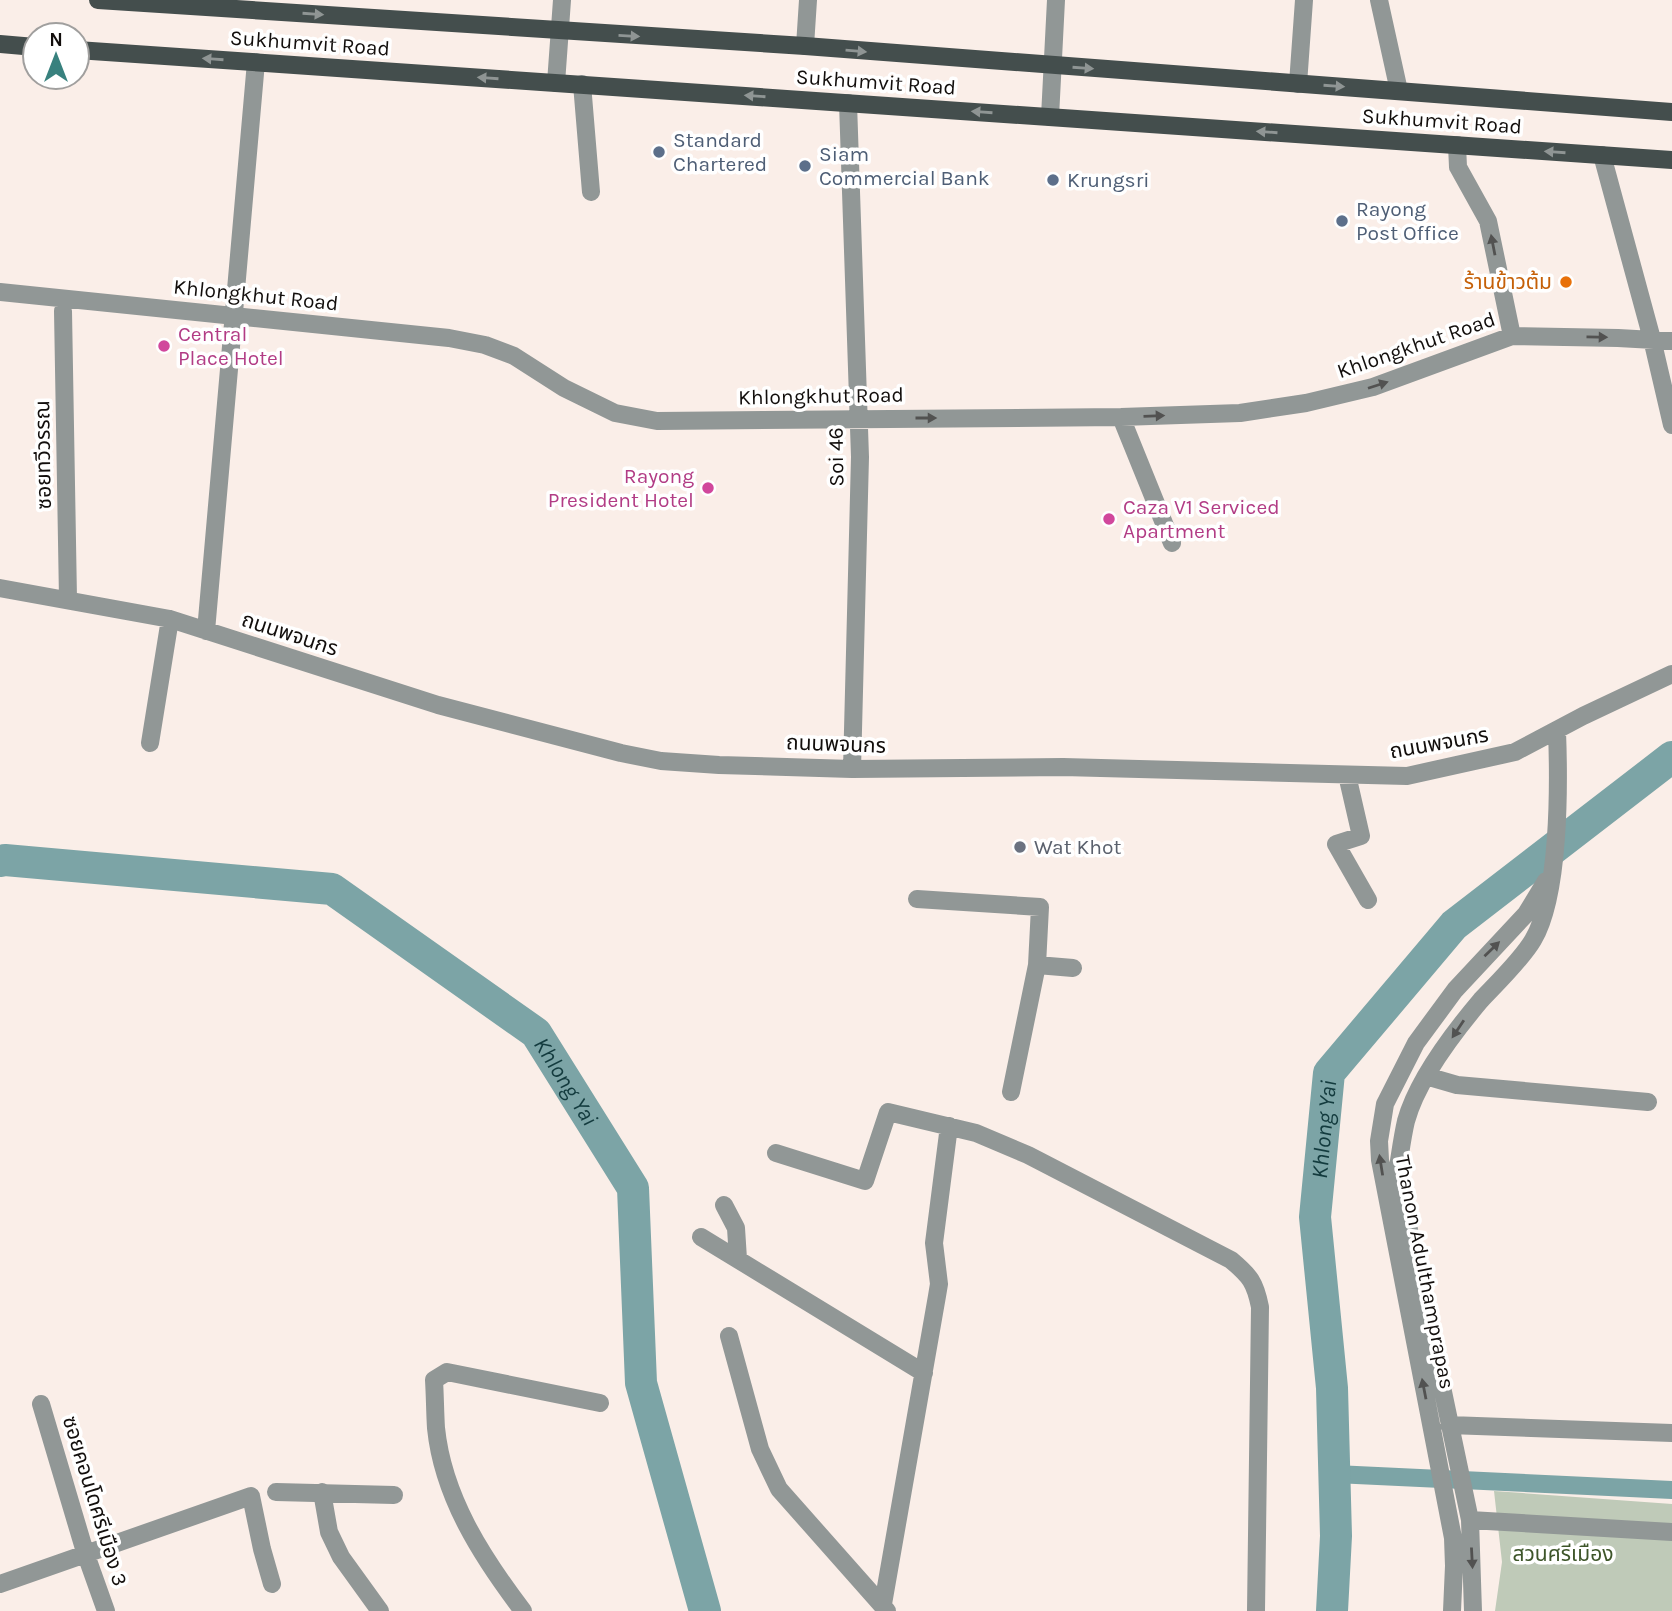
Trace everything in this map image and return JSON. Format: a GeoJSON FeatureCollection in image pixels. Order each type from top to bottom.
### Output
{"type":"FeatureCollection","features":[{"type":"Feature","properties":{"kind":"main road","name":"Sukhumvit Road"},"geometry":{"type":"LineString","coordinates":[[98,0],[805,46],[1672,112]]}},
{"type":"Feature","properties":{"kind":"main road"},"geometry":{"type":"LineString","coordinates":[[0,44],[21,46]]}},
{"type":"Feature","properties":{"kind":"main road","name":"Sukhumvit Road"},"geometry":{"type":"LineString","coordinates":[[91,51],[1672,160]]}},
{"type":"Feature","properties":{"kind":"street"},"geometry":{"type":"LineString","coordinates":[[556,83],[562,0]]}},
{"type":"Feature","properties":{"kind":"street"},"geometry":{"type":"LineString","coordinates":[[805,46],[808,0]]}},
{"type":"Feature","properties":{"kind":"street"},"geometry":{"type":"LineString","coordinates":[[1050,117],[1056,0]]}},
{"type":"Feature","properties":{"kind":"street"},"geometry":{"type":"LineString","coordinates":[[1298,84],[1304,0]]}},
{"type":"Feature","properties":{"kind":"street"},"geometry":{"type":"LineString","coordinates":[[1379,0],[1399,91]]}},
{"type":"Feature","properties":{"kind":"street"},"geometry":{"type":"LineString","coordinates":[[206,631],[256,62]]}},
{"type":"Feature","properties":{"kind":"street"},"geometry":{"type":"LineString","coordinates":[[582,85],[591,191]]}},
{"type":"Feature","properties":{"kind":"street","name":"Soi 46"},"geometry":{"type":"LineString","coordinates":[[848,103],[860,457],[852,769]]}},
{"type":"Feature","properties":{"kind":"street"},"geometry":{"type":"LineString","coordinates":[[1457,145],[1458,167],[1488,221],[1512,336]]}},
{"type":"Feature","properties":{"kind":"street"},"geometry":{"type":"LineString","coordinates":[[1602,155],[1652,339],[1672,425]]}},
{"type":"Feature","properties":{"kind":"street","name":"Khlongkhut Road"},"geometry":{"type":"LineString","coordinates":[[0,292],[449,338],[485,345],[514,356],[564,388],[615,412],[657,421],[1121,417],[1240,412],[1306,403],[1373,387],[1512,336],[1672,341]]}},
{"type":"Feature","properties":{"kind":"street","name":"ซอยทวีวรรณ"},"geometry":{"type":"LineString","coordinates":[[63,311],[68,599]]}},
{"type":"Feature","properties":{"kind":"street"},"geometry":{"type":"LineString","coordinates":[[1121,417],[1172,543]]}},
{"type":"Feature","properties":{"kind":"street","name":"ถนนพจนกร"},"geometry":{"type":"LineString","coordinates":[[0,588],[170,619],[438,705],[621,753],[661,761],[719,765],[852,769],[1063,768],[1407,776],[1515,752],[1672,674]]}},
{"type":"Feature","properties":{"kind":"street"},"geometry":{"type":"LineString","coordinates":[[150,743],[170,619]]}},
{"type":"Feature","properties":{"kind":"street","name":"Thanon Adulthamprapas"},"geometry":{"type":"LineString","coordinates":[[1474,1611],[1468,1512],[1397,1173],[1406,1121],[1426,1076],[1465,1019],[1533,941],[1546,911],[1559,778],[1557,731]]}},
{"type":"Feature","properties":{"kind":"street"},"geometry":{"type":"LineString","coordinates":[[1347,775],[1361,836],[1336,845],[1368,900]]}},
{"type":"Feature","properties":{"kind":"street","name":"Thanon Adulthamprapas"},"geometry":{"type":"LineString","coordinates":[[1452,1611],[1454,1566],[1450,1521],[1380,1160],[1379,1141],[1385,1104],[1416,1043],[1455,990],[1526,914],[1552,869]]}},
{"type":"Feature","properties":{"kind":"street"},"geometry":{"type":"LineString","coordinates":[[917,899],[1040,907],[1037,965],[1011,1092]]}},
{"type":"Feature","properties":{"kind":"street"},"geometry":{"type":"LineString","coordinates":[[1037,965],[1073,968]]}},
{"type":"Feature","properties":{"kind":"street"},"geometry":{"type":"LineString","coordinates":[[1469,975],[1487,994]]}},
{"type":"Feature","properties":{"kind":"street"},"geometry":{"type":"LineString","coordinates":[[1426,1076],[1457,1085],[1648,1102]]}},
{"type":"Feature","properties":{"kind":"street"},"geometry":{"type":"LineString","coordinates":[[776,1153],[865,1181],[888,1112],[976,1133],[1028,1155],[1231,1260],[1249,1276],[1257,1289],[1260,1307],[1256,1611]]}},
{"type":"Feature","properties":{"kind":"street"},"geometry":{"type":"LineString","coordinates":[[885,1608],[939,1284],[934,1243],[949,1126]]}},
{"type":"Feature","properties":{"kind":"street"},"geometry":{"type":"LineString","coordinates":[[724,1205],[736,1228],[738,1259]]}},
{"type":"Feature","properties":{"kind":"street"},"geometry":{"type":"LineString","coordinates":[[701,1237],[924,1373]]}},
{"type":"Feature","properties":{"kind":"street"},"geometry":{"type":"LineString","coordinates":[[729,1336],[760,1449],[779,1489],[885,1608]]}},
{"type":"Feature","properties":{"kind":"street"},"geometry":{"type":"LineString","coordinates":[[523,1611],[486,1558],[456,1505],[436,1430],[434,1380],[447,1372],[600,1403]]}},
{"type":"Feature","properties":{"kind":"street","name":"ซอยคอนโดศรีเมือง 3"},"geometry":{"type":"LineString","coordinates":[[41,1404],[85,1552],[106,1611]]}},
{"type":"Feature","properties":{"kind":"street"},"geometry":{"type":"LineString","coordinates":[[1450,1425],[1672,1433]]}},
{"type":"Feature","properties":{"kind":"street"},"geometry":{"type":"LineString","coordinates":[[276,1492],[394,1495]]}},
{"type":"Feature","properties":{"kind":"street"},"geometry":{"type":"LineString","coordinates":[[321,1492],[329,1532],[341,1557],[380,1611]]}},
{"type":"Feature","properties":{"kind":"street"},"geometry":{"type":"LineString","coordinates":[[0,1584],[251,1496],[272,1584]]}},
{"type":"Feature","properties":{"kind":"street"},"geometry":{"type":"LineString","coordinates":[[1468,1512],[1672,1532]]}},
{"type":"Feature","properties":{"kind":"green space","name":"สวนศรีเมือง"},"geometry":{"type":"Polygon","coordinates":[[[1494,1491],[1672,1504],[1672,1611],[1495,1611],[1502,1562],[1494,1491]]]}},
{"type":"Feature","properties":{"kind":"waterway","name":"Khlong Yai"},"geometry":{"type":"LineString","coordinates":[[1332,1611],[1336,1536],[1332,1388],[1315,1217],[1329,1073],[1454,925],[1672,757]]}},
{"type":"Feature","properties":{"kind":"waterway","name":"Khlong Yai"},"geometry":{"type":"LineString","coordinates":[[0,861],[332,889],[536,1033],[633,1188],[641,1383],[705,1611]]}},
{"type":"Feature","properties":{"kind":"waterway"},"geometry":{"type":"LineString","coordinates":[[1335,1474],[1672,1490]]}},
{"type":"Feature","properties":{"kind":"place","name":"Standard Chartered"},"geometry":{"type":"Point","coordinates":[659,152]}},
{"type":"Feature","properties":{"kind":"place","name":"Siam Commercial Bank"},"geometry":{"type":"Point","coordinates":[805,166]}},
{"type":"Feature","properties":{"kind":"place","name":"Krungsri"},"geometry":{"type":"Point","coordinates":[1053,180]}},
{"type":"Feature","properties":{"kind":"place","name":"Rayong Post Office"},"geometry":{"type":"Point","coordinates":[1342,221]}},
{"type":"Feature","properties":{"kind":"place","name":"ร้านข้าวต้ม"},"geometry":{"type":"Point","coordinates":[1566,282]}},
{"type":"Feature","properties":{"kind":"place","name":"Central Place Hotel"},"geometry":{"type":"Point","coordinates":[164,346]}},
{"type":"Feature","properties":{"kind":"place","name":"Rayong President Hotel"},"geometry":{"type":"Point","coordinates":[708,488]}},
{"type":"Feature","properties":{"kind":"place","name":"Caza V1 Serviced Apartment"},"geometry":{"type":"Point","coordinates":[1109,519]}},
{"type":"Feature","properties":{"kind":"place","name":"Wat Khot"},"geometry":{"type":"Point","coordinates":[1020,847]}}]}
